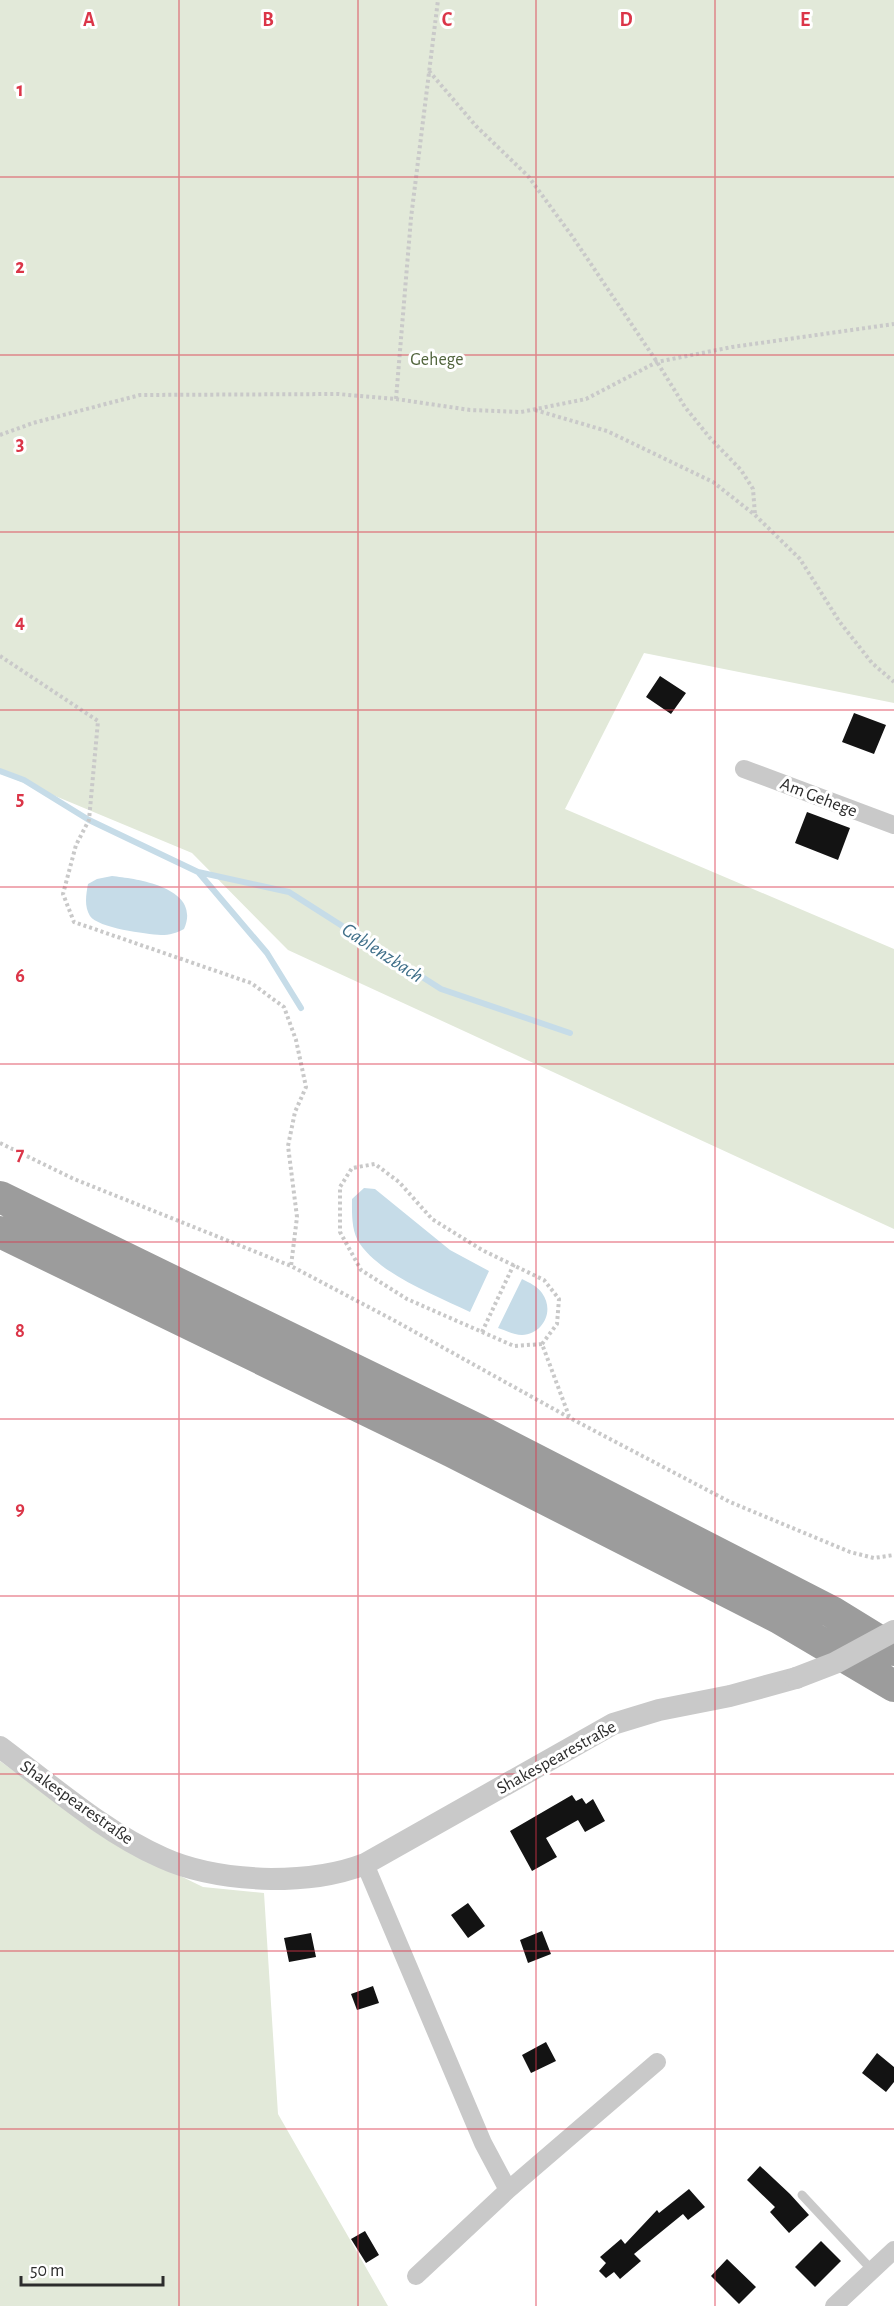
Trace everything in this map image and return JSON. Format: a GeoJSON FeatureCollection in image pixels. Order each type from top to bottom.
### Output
{"type":"FeatureCollection","features":[{"type":"Feature","properties":{"kind":"highway"},"geometry":{"type":"LineString","coordinates":[[0,1197],[476,1429],[832,1612],[894,1650]]}},
{"type":"Feature","properties":{"kind":"highway"},"geometry":{"type":"LineString","coordinates":[[0,1232],[462,1456],[779,1618],[894,1686]]}},
{"type":"Feature","properties":{"kind":"street","name":"Am Gehege"},"geometry":{"type":"LineString","coordinates":[[744,769],[894,825]]}},
{"type":"Feature","properties":{"kind":"street","name":"Shakespearestraße"},"geometry":{"type":"LineString","coordinates":[[0,1747],[101,1822],[133,1842],[174,1862],[225,1875],[253,1878],[285,1879],[341,1874],[365,1864],[614,1724],[659,1710],[730,1696],[796,1678],[835,1663],[894,1631]]}},
{"type":"Feature","properties":{"kind":"street"},"geometry":{"type":"LineString","coordinates":[[365,1864],[483,2143],[508,2190]]}},
{"type":"Feature","properties":{"kind":"street"},"geometry":{"type":"LineString","coordinates":[[416,2276],[508,2190],[657,2062]]}},
{"type":"Feature","properties":{"kind":"street"},"geometry":{"type":"LineString","coordinates":[[834,2306],[894,2250]]}},
{"type":"Feature","properties":{"kind":"lane"},"geometry":{"type":"LineString","coordinates":[[802,2195],[872,2270]]}},
{"type":"Feature","properties":{"kind":"path"},"geometry":{"type":"LineString","coordinates":[[396,399],[411,218],[438,0]]}},
{"type":"Feature","properties":{"kind":"path"},"geometry":{"type":"LineString","coordinates":[[429,71],[476,126],[528,176],[572,236],[657,362],[685,408],[741,470],[753,489],[755,515]]}},
{"type":"Feature","properties":{"kind":"path"},"geometry":{"type":"LineString","coordinates":[[0,435],[33,423],[140,395],[338,394],[396,399],[470,410],[521,412],[586,399],[657,362],[732,348],[894,324]]}},
{"type":"Feature","properties":{"kind":"path"},"geometry":{"type":"LineString","coordinates":[[533,410],[607,431],[713,482],[755,515],[800,559],[839,621],[872,663],[894,681]]}},
{"type":"Feature","properties":{"kind":"path"},"geometry":{"type":"LineString","coordinates":[[0,656],[98,721],[88,820],[76,845],[63,894],[74,922],[251,983],[284,1007],[296,1040],[306,1087],[295,1112],[288,1146],[297,1217],[291,1266]]}},
{"type":"Feature","properties":{"kind":"path"},"geometry":{"type":"LineString","coordinates":[[0,1143],[74,1179],[291,1266],[730,1502],[850,1552],[874,1558],[894,1555]]}},
{"type":"Feature","properties":{"kind":"path"},"geometry":{"type":"LineString","coordinates":[[375,1164],[399,1182],[432,1219],[482,1250],[544,1280],[559,1299],[557,1324],[542,1344],[514,1346],[482,1332],[407,1299],[361,1270],[340,1232],[340,1187],[352,1168],[375,1164]]}},
{"type":"Feature","properties":{"kind":"path"},"geometry":{"type":"LineString","coordinates":[[482,1332],[514,1264]]}},
{"type":"Feature","properties":{"kind":"path"},"geometry":{"type":"LineString","coordinates":[[542,1344],[570,1418]]}},
{"type":"Feature","properties":{"kind":"green space","name":"Gehege"},"geometry":{"type":"Polygon","coordinates":[[[0,0],[894,0],[894,703],[644,653],[565,809],[894,949],[894,1229],[288,950],[192,853],[0,773],[0,0]]]}},
{"type":"Feature","properties":{"kind":"green space"},"geometry":{"type":"Polygon","coordinates":[[[0,1761],[96,1831],[127,1850],[203,1887],[264,1893],[278,2114],[388,2306],[0,2306],[0,1761]]]}},
{"type":"Feature","properties":{"kind":"water"},"geometry":{"type":"Polygon","coordinates":[[[112,876],[151,883],[176,895],[184,904],[187,915],[184,929],[176,933],[161,935],[123,930],[95,920],[90,916],[87,908],[88,884],[97,879],[112,876]]]}},
{"type":"Feature","properties":{"kind":"water"},"geometry":{"type":"Polygon","coordinates":[[[364,1188],[375,1189],[450,1250],[489,1271],[470,1312],[396,1275],[382,1266],[360,1244],[354,1228],[352,1199],[364,1188]]]}},
{"type":"Feature","properties":{"kind":"water"},"geometry":{"type":"Polygon","coordinates":[[[522,1279],[540,1291],[546,1300],[547,1314],[536,1331],[522,1335],[498,1328],[522,1279]]]}},
{"type":"Feature","properties":{"kind":"building"},"geometry":{"type":"Polygon","coordinates":[[[660,676],[686,693],[671,714],[646,697],[660,676]]]}},
{"type":"Feature","properties":{"kind":"building"},"geometry":{"type":"Polygon","coordinates":[[[854,713],[886,725],[874,754],[842,742],[854,713]]]}},
{"type":"Feature","properties":{"kind":"building"},"geometry":{"type":"Polygon","coordinates":[[[807,812],[850,828],[838,860],[795,843],[807,812]]]}},
{"type":"Feature","properties":{"kind":"building"},"geometry":{"type":"Polygon","coordinates":[[[572,1795],[576,1801],[582,1798],[586,1804],[593,1799],[605,1821],[585,1832],[578,1820],[546,1838],[557,1857],[532,1871],[510,1831],[572,1795]]]}},
{"type":"Feature","properties":{"kind":"building"},"geometry":{"type":"Polygon","coordinates":[[[468,1903],[485,1926],[468,1938],[451,1915],[468,1903]]]}},
{"type":"Feature","properties":{"kind":"building"},"geometry":{"type":"Polygon","coordinates":[[[542,1931],[551,1954],[528,1963],[520,1940],[542,1931]]]}},
{"type":"Feature","properties":{"kind":"building"},"geometry":{"type":"Polygon","coordinates":[[[311,1933],[316,1957],[289,1962],[284,1938],[311,1933]]]}},
{"type":"Feature","properties":{"kind":"building"},"geometry":{"type":"Polygon","coordinates":[[[373,1986],[379,2003],[357,2010],[351,1994],[373,1986]]]}},
{"type":"Feature","properties":{"kind":"building"},"geometry":{"type":"Polygon","coordinates":[[[546,2042],[556,2061],[531,2073],[522,2055],[546,2042]]]}},
{"type":"Feature","properties":{"kind":"building"},"geometry":{"type":"Polygon","coordinates":[[[877,2053],[894,2067],[894,2082],[886,2092],[862,2073],[877,2053]]]}},
{"type":"Feature","properties":{"kind":"building"},"geometry":{"type":"Polygon","coordinates":[[[760,2166],[809,2215],[789,2233],[770,2212],[775,2207],[747,2180],[760,2166]]]}},
{"type":"Feature","properties":{"kind":"building"},"geometry":{"type":"Polygon","coordinates":[[[689,2189],[705,2207],[688,2220],[683,2214],[634,2254],[641,2261],[620,2279],[614,2272],[606,2278],[599,2271],[606,2263],[600,2257],[621,2239],[625,2244],[657,2210],[659,2213],[689,2189]]]}},
{"type":"Feature","properties":{"kind":"building"},"geometry":{"type":"Polygon","coordinates":[[[365,2231],[379,2255],[366,2263],[351,2239],[365,2231]]]}},
{"type":"Feature","properties":{"kind":"building"},"geometry":{"type":"Polygon","coordinates":[[[821,2241],[841,2261],[815,2287],[795,2267],[821,2241]]]}},
{"type":"Feature","properties":{"kind":"building"},"geometry":{"type":"Polygon","coordinates":[[[727,2259],[756,2287],[739,2304],[711,2276],[727,2259]]]}},
{"type":"Feature","properties":{"kind":"waterway","name":"Gablenzbach"},"geometry":{"type":"LineString","coordinates":[[0,771],[24,780],[89,820],[198,872],[289,892],[441,989],[570,1033]]}},
{"type":"Feature","properties":{"kind":"waterway","name":"Gablenzbach"},"geometry":{"type":"LineString","coordinates":[[199,873],[267,953],[301,1008]]}}]}
